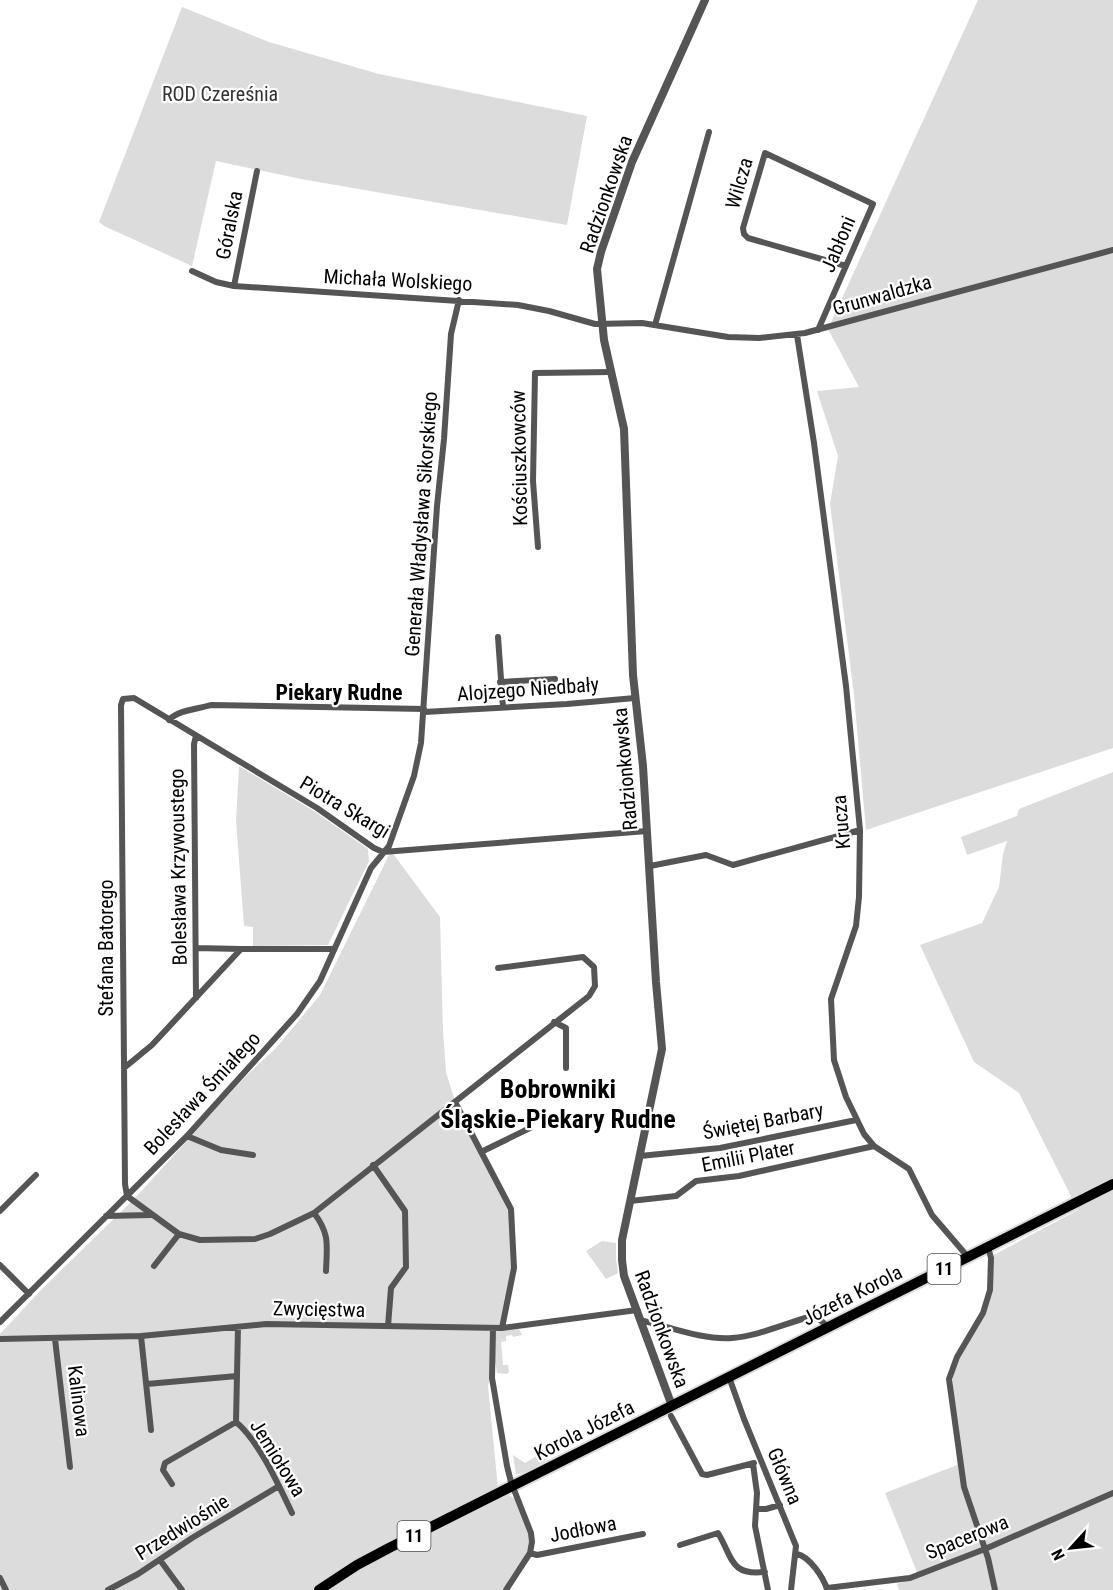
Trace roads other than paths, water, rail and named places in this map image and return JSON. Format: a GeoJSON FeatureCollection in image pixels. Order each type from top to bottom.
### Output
{"type":"FeatureCollection","features":[{"type":"Feature","properties":{"kind":"highway","name":"Józefa Korola"},"geometry":{"type":"LineString","coordinates":[[672,1411],[729,1377],[1113,1184]]}},
{"type":"Feature","properties":{"kind":"highway","name":"Korola Józefa"},"geometry":{"type":"LineString","coordinates":[[512,1486],[672,1411]]}},
{"type":"Feature","properties":{"kind":"highway","name":"11"},"geometry":{"type":"LineString","coordinates":[[319,1590],[357,1565],[512,1486]]}},
{"type":"Feature","properties":{"kind":"street","name":"Radzionkowska"},"geometry":{"type":"LineString","coordinates":[[672,1411],[624,1275],[622,1260],[622,1240],[662,1049],[643,766],[635,698],[625,440],[621,406],[602,325],[597,285],[598,261],[625,181],[705,0]]}},
{"type":"Feature","properties":{"kind":"street"},"geometry":{"type":"LineString","coordinates":[[656,325],[709,132]]}},
{"type":"Feature","properties":{"kind":"street","name":"Wilcza"},"geometry":{"type":"LineString","coordinates":[[846,266],[748,238],[744,234],[743,228],[765,153],[873,204]]}},
{"type":"Feature","properties":{"kind":"street","name":"Góralska"},"geometry":{"type":"LineString","coordinates":[[234,286],[256,171]]}},
{"type":"Feature","properties":{"kind":"street","name":"Jabłoni"},"geometry":{"type":"LineString","coordinates":[[818,330],[873,204]]}},
{"type":"Feature","properties":{"kind":"street","name":"Grunwaldzka"},"geometry":{"type":"LineString","coordinates":[[602,325],[632,322],[728,338],[797,335],[1113,250]]}},
{"type":"Feature","properties":{"kind":"street","name":"Michała Wolskiego"},"geometry":{"type":"LineString","coordinates":[[192,271],[216,282],[234,286],[534,307],[587,323],[602,325]]}},
{"type":"Feature","properties":{"kind":"street","name":"Generała Władysława Sikorskiego"},"geometry":{"type":"LineString","coordinates":[[383,852],[395,832],[414,776],[421,743],[436,518],[452,334],[459,300]]}},
{"type":"Feature","properties":{"kind":"street","name":"Krucza"},"geometry":{"type":"LineString","coordinates":[[797,335],[814,443],[846,686],[860,830],[856,926],[831,999],[834,1059],[838,1076],[856,1120],[874,1146],[909,1169],[934,1218],[968,1257]]}},
{"type":"Feature","properties":{"kind":"street","name":"Kościuszkowców"},"geometry":{"type":"LineString","coordinates":[[538,547],[533,482],[535,373],[612,372]]}},
{"type":"Feature","properties":{"kind":"street"},"geometry":{"type":"LineString","coordinates":[[498,637],[503,707]]}},
{"type":"Feature","properties":{"kind":"street"},"geometry":{"type":"LineString","coordinates":[[500,682],[555,679]]}},
{"type":"Feature","properties":{"kind":"street","name":"Piotra Skargi"},"geometry":{"type":"LineString","coordinates":[[123,699],[134,698],[317,808],[383,852],[647,831]]}},
{"type":"Feature","properties":{"kind":"street","name":"Alojzego Niedbały"},"geometry":{"type":"LineString","coordinates":[[169,720],[171,717],[211,705],[424,710],[567,704],[635,698]]}},
{"type":"Feature","properties":{"kind":"street","name":"Stefana Batorego"},"geometry":{"type":"LineString","coordinates":[[123,699],[120,705],[125,1184],[127,1196]]}},
{"type":"Feature","properties":{"kind":"street","name":"Bolesława Krzywoustego"},"geometry":{"type":"LineString","coordinates":[[196,736],[194,744],[196,998]]}},
{"type":"Feature","properties":{"kind":"street"},"geometry":{"type":"LineString","coordinates":[[650,866],[706,855],[733,865],[860,830]]}},
{"type":"Feature","properties":{"kind":"street","name":"Bolesława Śmiałego"},"geometry":{"type":"LineString","coordinates":[[0,1322],[187,1136],[297,1014],[320,981],[371,868],[383,852]]}},
{"type":"Feature","properties":{"kind":"street"},"geometry":{"type":"LineString","coordinates":[[196,948],[333,949]]}},
{"type":"Feature","properties":{"kind":"street"},"geometry":{"type":"LineString","coordinates":[[124,1068],[152,1045],[241,949]]}},
{"type":"Feature","properties":{"kind":"street"},"geometry":{"type":"LineString","coordinates":[[127,1196],[179,1234],[200,1240],[255,1239],[314,1213],[589,996],[595,986],[594,967],[583,957],[498,968]]}},
{"type":"Feature","properties":{"kind":"street"},"geometry":{"type":"LineString","coordinates":[[554,1022],[566,1028],[566,1068]]}},
{"type":"Feature","properties":{"kind":"street"},"geometry":{"type":"LineString","coordinates":[[455,1101],[510,1209],[514,1268],[502,1328]]}},
{"type":"Feature","properties":{"kind":"street","name":"Świętej Barbary"},"geometry":{"type":"LineString","coordinates":[[639,1156],[720,1148],[856,1120]]}},
{"type":"Feature","properties":{"kind":"street"},"geometry":{"type":"LineString","coordinates":[[481,1152],[530,1128]]}},
{"type":"Feature","properties":{"kind":"street"},"geometry":{"type":"LineString","coordinates":[[187,1136],[221,1150],[253,1155]]}},
{"type":"Feature","properties":{"kind":"street","name":"Emilii Plater"},"geometry":{"type":"LineString","coordinates":[[630,1201],[676,1196],[696,1181],[739,1176],[874,1146]]}},
{"type":"Feature","properties":{"kind":"street"},"geometry":{"type":"LineString","coordinates":[[373,1165],[405,1211],[406,1267],[391,1288],[388,1326]]}},
{"type":"Feature","properties":{"kind":"street"},"geometry":{"type":"LineString","coordinates":[[0,1211],[36,1175]]}},
{"type":"Feature","properties":{"kind":"street"},"geometry":{"type":"LineString","coordinates":[[314,1213],[327,1236],[326,1271]]}},
{"type":"Feature","properties":{"kind":"street"},"geometry":{"type":"LineString","coordinates":[[106,1216],[151,1215]]}},
{"type":"Feature","properties":{"kind":"street"},"geometry":{"type":"LineString","coordinates":[[154,1266],[179,1234]]}},
{"type":"Feature","properties":{"kind":"street"},"geometry":{"type":"LineString","coordinates":[[988,1247],[991,1258],[990,1290],[983,1312],[957,1357],[950,1379],[964,1487],[985,1548],[996,1590]]}},
{"type":"Feature","properties":{"kind":"street"},"geometry":{"type":"LineString","coordinates":[[0,1265],[29,1294]]}},
{"type":"Feature","properties":{"kind":"street","name":"Zwycięstwa"},"geometry":{"type":"LineString","coordinates":[[0,1339],[141,1336],[266,1324],[502,1328],[637,1310]]}},
{"type":"Feature","properties":{"kind":"street"},"geometry":{"type":"LineString","coordinates":[[640,1320],[720,1338],[734,1338],[809,1317],[818,1318],[827,1328]]}},
{"type":"Feature","properties":{"kind":"street","name":"Jemiołowa"},"geometry":{"type":"LineString","coordinates":[[236,1422],[238,1327]]}},
{"type":"Feature","properties":{"kind":"street"},"geometry":{"type":"LineString","coordinates":[[493,1328],[492,1378],[505,1455],[512,1486],[531,1533],[532,1542],[530,1553],[506,1590]]}},
{"type":"Feature","properties":{"kind":"street"},"geometry":{"type":"LineString","coordinates":[[141,1336],[152,1430]]}},
{"type":"Feature","properties":{"kind":"street","name":"Kalinowa"},"geometry":{"type":"LineString","coordinates":[[56,1339],[70,1467]]}},
{"type":"Feature","properties":{"kind":"street"},"geometry":{"type":"LineString","coordinates":[[147,1383],[237,1376]]}},
{"type":"Feature","properties":{"kind":"street","name":"Główna"},"geometry":{"type":"LineString","coordinates":[[729,1377],[796,1546],[791,1590]]}},
{"type":"Feature","properties":{"kind":"street"},"geometry":{"type":"LineString","coordinates":[[672,1411],[702,1474],[753,1464],[761,1460]]}},
{"type":"Feature","properties":{"kind":"street","name":"Jemiołowa"},"geometry":{"type":"LineString","coordinates":[[172,1484],[162,1470],[165,1463],[236,1422]]}},
{"type":"Feature","properties":{"kind":"street","name":"Jemiołowa"},"geometry":{"type":"LineString","coordinates":[[236,1422],[246,1430],[292,1513]]}},
{"type":"Feature","properties":{"kind":"street"},"geometry":{"type":"LineString","coordinates":[[753,1464],[758,1493],[755,1526],[768,1590]]}},
{"type":"Feature","properties":{"kind":"street","name":"Przedwiośnie"},"geometry":{"type":"LineString","coordinates":[[108,1590],[279,1486]]}},
{"type":"Feature","properties":{"kind":"street","name":"Spacerowa"},"geometry":{"type":"LineString","coordinates":[[827,1589],[910,1578],[1113,1493]]}},
{"type":"Feature","properties":{"kind":"street"},"geometry":{"type":"LineString","coordinates":[[756,1509],[780,1505]]}},
{"type":"Feature","properties":{"kind":"street"},"geometry":{"type":"LineString","coordinates":[[680,1545],[718,1533],[740,1570],[746,1573],[765,1572]]}},
{"type":"Feature","properties":{"kind":"street","name":"Jodłowa"},"geometry":{"type":"LineString","coordinates":[[530,1553],[537,1555],[643,1534]]}},
{"type":"Feature","properties":{"kind":"street"},"geometry":{"type":"LineString","coordinates":[[796,1554],[802,1555],[812,1566],[827,1589]]}},
{"type":"Feature","properties":{"kind":"street"},"geometry":{"type":"LineString","coordinates":[[160,1560],[182,1590]]}},
{"type":"Feature","properties":{"kind":"street"},"geometry":{"type":"LineString","coordinates":[[0,1578],[6,1590]]}},
{"type":"Feature","properties":{"kind":"district","name":"Piekary Rudne"},"geometry":{"type":"Point","coordinates":[339,692]}},
{"type":"Feature","properties":{"kind":"district","name":"Bobrowniki Śląskie-Piekary Rudne"},"geometry":{"type":"Point","coordinates":[558,1104]}},
{"type":"Feature","properties":{"kind":"park label","name":"ROD Czereśnia"},"geometry":{"type":"Point","coordinates":[220,94]}}]}
